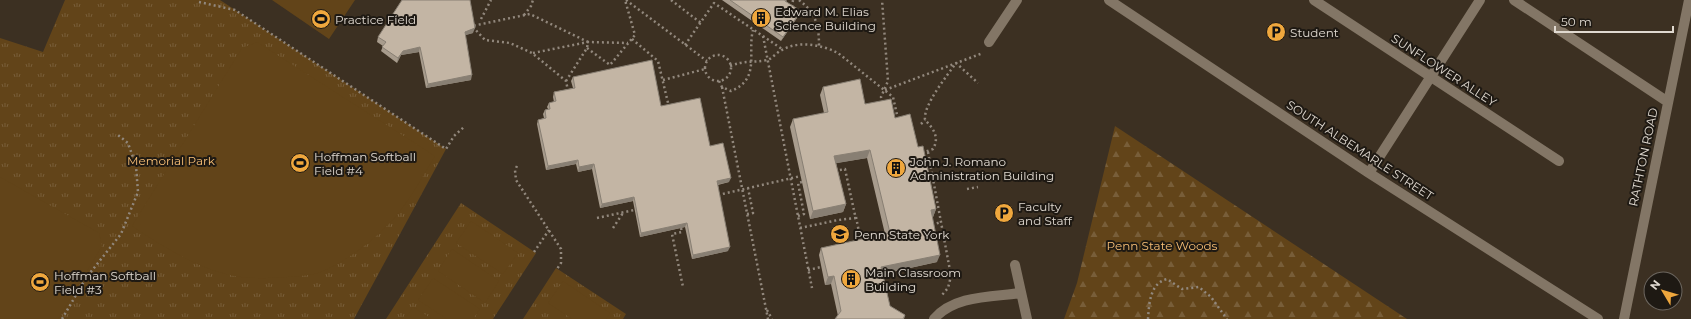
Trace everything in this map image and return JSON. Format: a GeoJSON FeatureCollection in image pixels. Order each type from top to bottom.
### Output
{"type":"FeatureCollection","features":[{"type":"Feature","properties":{"kind":"street"},"geometry":{"type":"LineString","coordinates":[[989,42],[1017,0]]}},
{"type":"Feature","properties":{"kind":"street","name":"SOUTH ALBEMARLE STREET"},"geometry":{"type":"LineString","coordinates":[[1109,0],[1369,173],[1598,319]]}},
{"type":"Feature","properties":{"kind":"street","name":"SUNFLOWER ALLEY"},"geometry":{"type":"LineString","coordinates":[[1314,0],[1559,161]]}},
{"type":"Feature","properties":{"kind":"street"},"geometry":{"type":"LineString","coordinates":[[1369,173],[1480,0]]}},
{"type":"Feature","properties":{"kind":"street"},"geometry":{"type":"LineString","coordinates":[[1514,0],[1668,102]]}},
{"type":"Feature","properties":{"kind":"street","name":"RATHTON ROAD"},"geometry":{"type":"LineString","coordinates":[[1624,319],[1688,0]]}},
{"type":"Feature","properties":{"kind":"street"},"geometry":{"type":"LineString","coordinates":[[1015,265],[1027,319]]}},
{"type":"Feature","properties":{"kind":"street"},"geometry":{"type":"LineString","coordinates":[[934,319],[942,310],[953,304],[1021,293]]}},
{"type":"Feature","properties":{"kind":"path"},"geometry":{"type":"LineString","coordinates":[[480,19],[491,0]]}},
{"type":"Feature","properties":{"kind":"path"},"geometry":{"type":"LineString","coordinates":[[524,15],[531,6],[533,0]]}},
{"type":"Feature","properties":{"kind":"path"},"geometry":{"type":"LineString","coordinates":[[610,66],[635,35],[626,0]]}},
{"type":"Feature","properties":{"kind":"path"},"geometry":{"type":"LineString","coordinates":[[626,0],[707,61]]}},
{"type":"Feature","properties":{"kind":"path"},"geometry":{"type":"LineString","coordinates":[[671,0],[701,23]]}},
{"type":"Feature","properties":{"kind":"path"},"geometry":{"type":"LineString","coordinates":[[791,10],[793,0]]}},
{"type":"Feature","properties":{"kind":"path"},"geometry":{"type":"LineString","coordinates":[[799,0],[816,18],[819,32],[819,46]]}},
{"type":"Feature","properties":{"kind":"path"},"geometry":{"type":"LineString","coordinates":[[882,0],[888,81],[881,97],[883,108]]}},
{"type":"Feature","properties":{"kind":"path"},"geometry":{"type":"LineString","coordinates":[[199,2],[235,10],[446,149],[454,136],[464,127]]}},
{"type":"Feature","properties":{"kind":"path"},"geometry":{"type":"LineString","coordinates":[[685,45],[714,3],[782,49]]}},
{"type":"Feature","properties":{"kind":"path"},"geometry":{"type":"LineString","coordinates":[[569,93],[566,81],[532,53],[510,43],[485,40],[472,26],[530,14],[588,42]]}},
{"type":"Feature","properties":{"kind":"path"},"geometry":{"type":"LineString","coordinates":[[722,87],[731,91],[737,88],[748,76],[752,60],[750,40],[753,30]]}},
{"type":"Feature","properties":{"kind":"path"},"geometry":{"type":"LineString","coordinates":[[763,36],[812,288]]}},
{"type":"Feature","properties":{"kind":"path"},"geometry":{"type":"LineString","coordinates":[[632,39],[658,60],[669,108]]}},
{"type":"Feature","properties":{"kind":"path"},"geometry":{"type":"LineString","coordinates":[[566,81],[587,48],[588,42]]}},
{"type":"Feature","properties":{"kind":"path"},"geometry":{"type":"LineString","coordinates":[[532,53],[588,42],[628,43]]}},
{"type":"Feature","properties":{"kind":"path"},"geometry":{"type":"LineString","coordinates":[[730,66],[752,60],[768,60],[782,49],[796,46],[819,46],[838,53],[893,96],[899,124]]}},
{"type":"Feature","properties":{"kind":"path"},"geometry":{"type":"LineString","coordinates":[[587,48],[610,66],[612,73]]}},
{"type":"Feature","properties":{"kind":"path"},"geometry":{"type":"LineString","coordinates":[[885,90],[984,53]]}},
{"type":"Feature","properties":{"kind":"path"},"geometry":{"type":"LineString","coordinates":[[714,56],[726,59],[730,66],[727,78],[719,81],[711,80],[705,69],[707,61],[714,56]]}},
{"type":"Feature","properties":{"kind":"path"},"geometry":{"type":"LineString","coordinates":[[956,63],[978,83]]}},
{"type":"Feature","properties":{"kind":"path"},"geometry":{"type":"LineString","coordinates":[[921,124],[925,120],[928,106],[956,63]]}},
{"type":"Feature","properties":{"kind":"path"},"geometry":{"type":"LineString","coordinates":[[663,80],[705,69]]}},
{"type":"Feature","properties":{"kind":"path"},"geometry":{"type":"LineString","coordinates":[[719,81],[722,87],[768,319]]}},
{"type":"Feature","properties":{"kind":"path"},"geometry":{"type":"LineString","coordinates":[[915,155],[928,152],[935,145],[936,137],[934,130],[925,120]]}},
{"type":"Feature","properties":{"kind":"path"},"geometry":{"type":"LineString","coordinates":[[62,319],[86,278],[121,234],[138,192],[136,166],[128,144],[118,135]]}},
{"type":"Feature","properties":{"kind":"path"},"geometry":{"type":"LineString","coordinates":[[928,152],[951,276],[948,288],[940,298]]}},
{"type":"Feature","properties":{"kind":"path"},"geometry":{"type":"LineString","coordinates":[[517,166],[515,170],[516,180],[561,249],[561,263],[557,269]]}},
{"type":"Feature","properties":{"kind":"path"},"geometry":{"type":"LineString","coordinates":[[833,172],[845,169],[862,246]]}},
{"type":"Feature","properties":{"kind":"path"},"geometry":{"type":"LineString","coordinates":[[717,195],[801,176]]}},
{"type":"Feature","properties":{"kind":"path"},"geometry":{"type":"LineString","coordinates":[[798,216],[804,214],[798,183],[802,182]]}},
{"type":"Feature","properties":{"kind":"path"},"geometry":{"type":"LineString","coordinates":[[967,189],[978,187]]}},
{"type":"Feature","properties":{"kind":"path"},"geometry":{"type":"LineString","coordinates":[[747,214],[753,213],[748,188]]}},
{"type":"Feature","properties":{"kind":"path"},"geometry":{"type":"LineString","coordinates":[[597,218],[634,210]]}},
{"type":"Feature","properties":{"kind":"path"},"geometry":{"type":"LineString","coordinates":[[613,228],[623,212]]}},
{"type":"Feature","properties":{"kind":"path"},"geometry":{"type":"LineString","coordinates":[[800,228],[855,216]]}},
{"type":"Feature","properties":{"kind":"path"},"geometry":{"type":"LineString","coordinates":[[927,226],[941,222]]}},
{"type":"Feature","properties":{"kind":"path"},"geometry":{"type":"LineString","coordinates":[[681,228],[682,232],[672,234],[683,287]]}},
{"type":"Feature","properties":{"kind":"path"},"geometry":{"type":"LineString","coordinates":[[534,252],[550,230]]}},
{"type":"Feature","properties":{"kind":"path"},"geometry":{"type":"LineString","coordinates":[[808,270],[821,267]]}},
{"type":"Feature","properties":{"kind":"path"},"geometry":{"type":"LineString","coordinates":[[1148,319],[1149,307],[1154,287],[1160,281],[1167,279],[1182,289],[1199,287],[1211,297],[1227,319]]}},
{"type":"Feature","properties":{"kind":"path"},"geometry":{"type":"LineString","coordinates":[[766,308],[772,319]]}},
{"type":"Feature","properties":{"kind":"green space","name":"Memorial Park"},"geometry":{"type":"Polygon","coordinates":[[[65,0],[220,0],[446,149],[354,319],[0,319],[0,38],[43,52],[65,0]]]}},
{"type":"Feature","properties":{"kind":"green space","name":"Practice Field"},"geometry":{"type":"Polygon","coordinates":[[[272,0],[355,0],[329,39],[272,0]]]}},
{"type":"Feature","properties":{"kind":"green space","name":"Hoffman Softball Field #4"},"geometry":{"type":"Polygon","coordinates":[[[257,42],[435,156],[408,200],[389,224],[374,238],[350,256],[332,267],[314,274],[247,278],[227,274],[212,270],[184,258],[132,226],[242,48],[257,42]]]}},
{"type":"Feature","properties":{"kind":"green space","name":"Penn State Woods"},"geometry":{"type":"Polygon","coordinates":[[[1115,126],[1407,319],[1064,319],[1077,283],[1115,126]]]}},
{"type":"Feature","properties":{"kind":"green space","name":"Hoffman Softball Field #3"},"geometry":{"type":"Polygon","coordinates":[[[0,177],[99,233],[102,246],[58,319],[0,319],[0,177]]]}},
{"type":"Feature","properties":{"kind":"green space"},"geometry":{"type":"Polygon","coordinates":[[[461,203],[536,253],[493,319],[386,319],[461,203]]]}},
{"type":"Feature","properties":{"kind":"green space"},"geometry":{"type":"Polygon","coordinates":[[[471,221],[518,253],[503,274],[456,243],[471,221]]]}},
{"type":"Feature","properties":{"kind":"green space"},"geometry":{"type":"Polygon","coordinates":[[[452,249],[499,281],[485,303],[438,271],[452,249]]]}},
{"type":"Feature","properties":{"kind":"green space"},"geometry":{"type":"Polygon","coordinates":[[[556,268],[626,314],[623,319],[523,319],[556,268]]]}},
{"type":"Feature","properties":{"kind":"green space"},"geometry":{"type":"Polygon","coordinates":[[[433,278],[480,309],[473,319],[447,319],[418,300],[433,278]]]}},
{"type":"Feature","properties":{"kind":"green space"},"geometry":{"type":"Polygon","coordinates":[[[563,281],[610,313],[606,319],[572,319],[548,303],[563,281]]]}},
{"type":"Feature","properties":{"kind":"green space"},"geometry":{"type":"Polygon","coordinates":[[[413,307],[432,319],[405,319],[413,307]]]}},
{"type":"Feature","properties":{"kind":"building"},"geometry":{"type":"Polygon","coordinates":[[[402,0],[470,0],[475,28],[465,32],[472,75],[428,84],[420,47],[403,51],[398,58],[382,47],[386,42],[378,37],[402,0]]]}},
{"type":"Feature","properties":{"kind":"building"},"geometry":{"type":"Polygon","coordinates":[[[730,0],[785,0],[801,11],[783,37],[730,0]]]}},
{"type":"Feature","properties":{"kind":"building"},"geometry":{"type":"Polygon","coordinates":[[[652,60],[661,106],[700,98],[710,146],[723,143],[731,178],[717,181],[730,247],[693,255],[687,223],[641,233],[634,197],[602,204],[594,164],[579,167],[578,160],[548,166],[538,120],[546,118],[545,110],[550,109],[549,103],[556,101],[554,92],[575,88],[573,77],[652,60]]]}},
{"type":"Feature","properties":{"kind":"building"},"geometry":{"type":"Polygon","coordinates":[[[860,79],[865,104],[891,99],[895,118],[910,114],[918,147],[923,146],[936,209],[931,210],[940,255],[881,267],[890,306],[905,315],[903,319],[835,319],[841,311],[834,276],[828,277],[821,248],[890,233],[870,150],[834,156],[846,204],[813,211],[793,119],[828,112],[823,87],[860,79]]]}},
{"type":"Feature","properties":{"kind":"place","name":"Edward M. Elias Science Building"},"geometry":{"type":"Point","coordinates":[761,18]}},
{"type":"Feature","properties":{"kind":"place","name":"Practice Field"},"geometry":{"type":"Point","coordinates":[321,19]}},
{"type":"Feature","properties":{"kind":"place","name":"Student"},"geometry":{"type":"Point","coordinates":[1276,32]}},
{"type":"Feature","properties":{"kind":"place","name":"Hoffman Softball Field #4"},"geometry":{"type":"Point","coordinates":[300,163]}},
{"type":"Feature","properties":{"kind":"place","name":"John J. Romano Administration Building"},"geometry":{"type":"Point","coordinates":[896,168]}},
{"type":"Feature","properties":{"kind":"place","name":"Faculty and Staff"},"geometry":{"type":"Point","coordinates":[1004,213]}},
{"type":"Feature","properties":{"kind":"place","name":"Penn State York"},"geometry":{"type":"Point","coordinates":[840,234]}},
{"type":"Feature","properties":{"kind":"place","name":"Main Classroom Building"},"geometry":{"type":"Point","coordinates":[851,279]}},
{"type":"Feature","properties":{"kind":"place","name":"Hoffman Softball Field #3"},"geometry":{"type":"Point","coordinates":[40,282]}}]}
